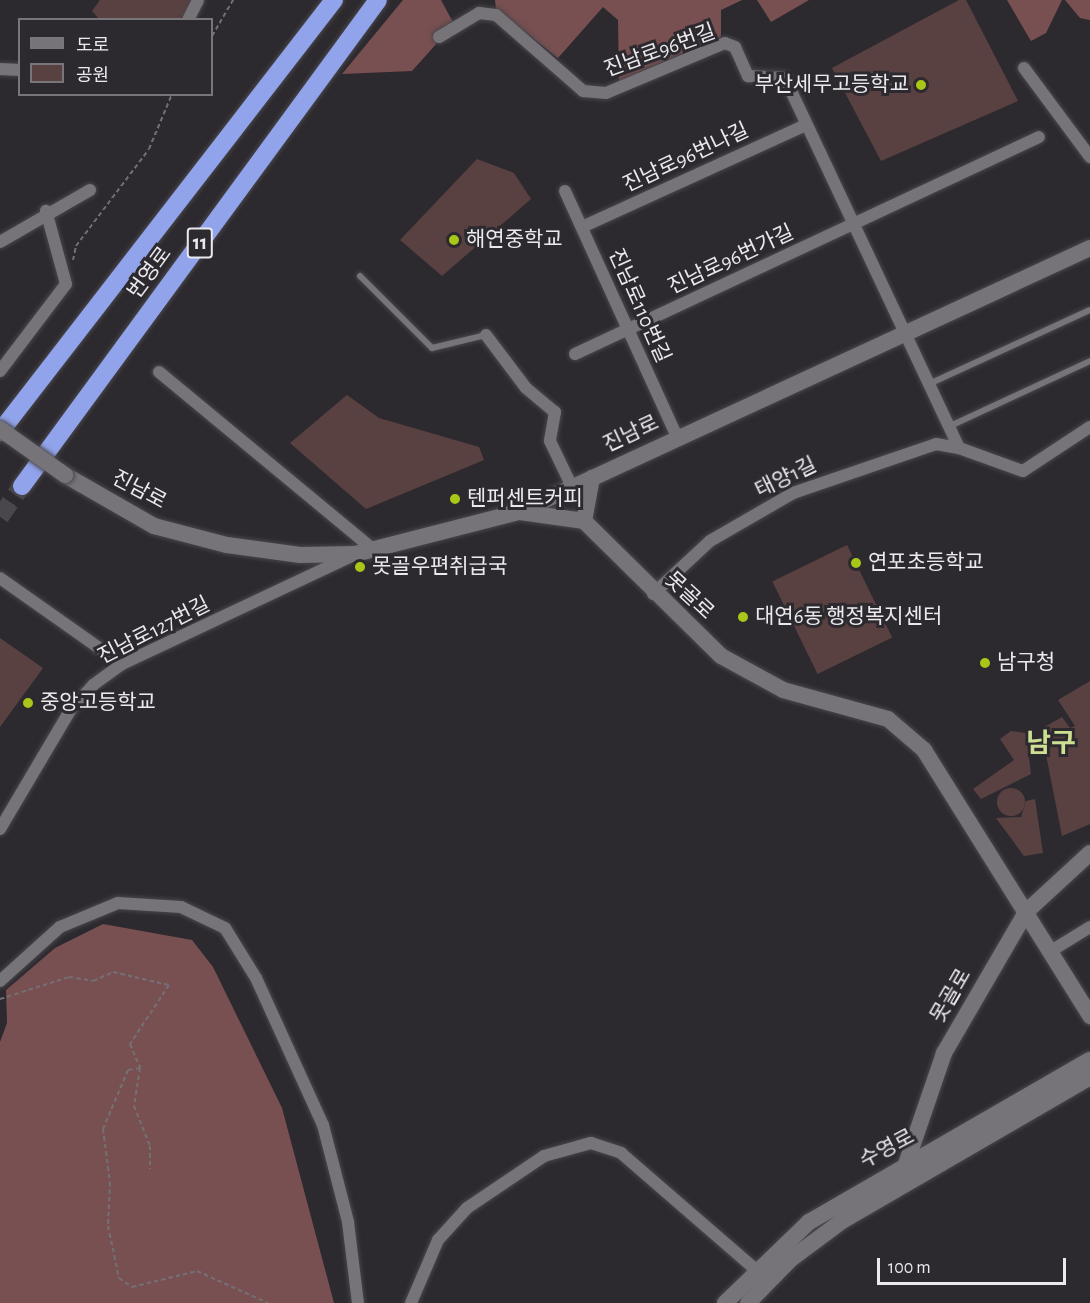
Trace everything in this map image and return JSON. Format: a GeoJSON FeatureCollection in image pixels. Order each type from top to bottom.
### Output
{"type":"FeatureCollection","features":[{"type":"Feature","properties":{"kind":"highway","name":"번영로"},"geometry":{"type":"LineString","coordinates":[[0,431],[334,0]]}},
{"type":"Feature","properties":{"kind":"highway","name":"번영로"},"geometry":{"type":"LineString","coordinates":[[22,486],[378,0]]}},
{"type":"Feature","properties":{"kind":"main road","name":"진남로"},"geometry":{"type":"LineString","coordinates":[[0,431],[65,475],[154,526],[226,545],[300,555],[355,554],[519,512],[1090,248]]}},
{"type":"Feature","properties":{"kind":"main road"},"geometry":{"type":"LineString","coordinates":[[519,512],[584,521],[592,478]]}},
{"type":"Feature","properties":{"kind":"main road","name":"못골로"},"geometry":{"type":"LineString","coordinates":[[584,521],[653,594],[721,656],[783,690],[888,719],[924,750],[1090,1016]]}},
{"type":"Feature","properties":{"kind":"main road","name":"못골로"},"geometry":{"type":"LineString","coordinates":[[894,1189],[908,1164],[920,1109],[944,1053],[1026,912],[1090,853]]}},
{"type":"Feature","properties":{"kind":"main road","name":"수영로"},"geometry":{"type":"LineString","coordinates":[[725,1303],[755,1269],[809,1222],[1090,1060]]}},
{"type":"Feature","properties":{"kind":"main road","name":"수영로"},"geometry":{"type":"LineString","coordinates":[[748,1303],[811,1243],[894,1189],[1090,1077]]}},
{"type":"Feature","properties":{"kind":"street"},"geometry":{"type":"LineString","coordinates":[[189,18],[198,0]]}},
{"type":"Feature","properties":{"kind":"street","name":"진남로96번길"},"geometry":{"type":"LineString","coordinates":[[440,37],[479,13],[496,15],[583,91],[606,93],[725,43],[735,47],[748,76],[785,78],[902,335]]}},
{"type":"Feature","properties":{"kind":"street"},"geometry":{"type":"LineString","coordinates":[[1024,68],[1088,150]]}},
{"type":"Feature","properties":{"kind":"street"},"geometry":{"type":"LineString","coordinates":[[0,69],[18,70]]}},
{"type":"Feature","properties":{"kind":"street","name":"진남로96번나길"},"geometry":{"type":"LineString","coordinates":[[582,227],[806,125]]}},
{"type":"Feature","properties":{"kind":"street"},"geometry":{"type":"LineString","coordinates":[[851,226],[1039,137]]}},
{"type":"Feature","properties":{"kind":"street"},"geometry":{"type":"LineString","coordinates":[[0,242],[46,211],[90,190]]}},
{"type":"Feature","properties":{"kind":"street","name":"진남로110번길"},"geometry":{"type":"LineString","coordinates":[[564,191],[677,437]]}},
{"type":"Feature","properties":{"kind":"street"},"geometry":{"type":"LineString","coordinates":[[0,371],[66,284],[46,211]]}},
{"type":"Feature","properties":{"kind":"street","name":"진남로96번가길"},"geometry":{"type":"LineString","coordinates":[[575,354],[851,226]]}},
{"type":"Feature","properties":{"kind":"street"},"geometry":{"type":"LineString","coordinates":[[486,335],[526,388],[555,412],[550,441],[572,487]]}},
{"type":"Feature","properties":{"kind":"street"},"geometry":{"type":"LineString","coordinates":[[902,335],[959,448],[1023,471],[1090,427]]}},
{"type":"Feature","properties":{"kind":"street"},"geometry":{"type":"LineString","coordinates":[[159,372],[372,548]]}},
{"type":"Feature","properties":{"kind":"street","name":"태양1길"},"geometry":{"type":"LineString","coordinates":[[653,594],[710,541],[793,493],[936,444],[959,448]]}},
{"type":"Feature","properties":{"kind":"street","name":"진남로127번길"},"geometry":{"type":"LineString","coordinates":[[0,829],[71,709],[122,664],[355,554]]}},
{"type":"Feature","properties":{"kind":"street"},"geometry":{"type":"LineString","coordinates":[[0,578],[122,664]]}},
{"type":"Feature","properties":{"kind":"street"},"geometry":{"type":"LineString","coordinates":[[0,981],[60,927],[118,903],[181,907],[225,928],[256,978],[323,1125],[348,1222],[358,1303]]}},
{"type":"Feature","properties":{"kind":"street"},"geometry":{"type":"LineString","coordinates":[[1051,951],[1090,927]]}},
{"type":"Feature","properties":{"kind":"street"},"geometry":{"type":"LineString","coordinates":[[411,1303],[438,1240],[467,1208],[544,1156],[591,1143],[621,1153],[755,1269]]}},
{"type":"Feature","properties":{"kind":"lane"},"geometry":{"type":"LineString","coordinates":[[360,276],[432,348],[486,335]]}},
{"type":"Feature","properties":{"kind":"lane"},"geometry":{"type":"LineString","coordinates":[[926,386],[1090,310]]}},
{"type":"Feature","properties":{"kind":"lane"},"geometry":{"type":"LineString","coordinates":[[947,427],[1090,361]]}},
{"type":"Feature","properties":{"kind":"path"},"geometry":{"type":"LineString","coordinates":[[213,34],[233,0]]}},
{"type":"Feature","properties":{"kind":"path"},"geometry":{"type":"LineString","coordinates":[[66,284],[76,246],[149,149],[171,96]]}},
{"type":"Feature","properties":{"kind":"path"},"geometry":{"type":"LineString","coordinates":[[0,999],[69,977],[93,981],[113,972],[161,980],[170,990],[132,1034],[140,1068],[134,1106],[150,1146],[150,1169]]}},
{"type":"Feature","properties":{"kind":"path"},"geometry":{"type":"LineString","coordinates":[[140,1068],[128,1070],[103,1129],[110,1182],[108,1226],[119,1278],[132,1287],[197,1271],[268,1303]]}},
{"type":"Feature","properties":{"kind":"green space"},"geometry":{"type":"Polygon","coordinates":[[[100,0],[195,0],[181,18],[98,18],[92,11],[100,0]]]}},
{"type":"Feature","properties":{"kind":"green space"},"geometry":{"type":"Polygon","coordinates":[[[959,0],[966,0],[1018,101],[881,161],[832,68],[959,0]]]}},
{"type":"Feature","properties":{"kind":"green space"},"geometry":{"type":"Polygon","coordinates":[[[477,159],[514,173],[531,199],[442,276],[400,240],[477,159]]]}},
{"type":"Feature","properties":{"kind":"green space"},"geometry":{"type":"Polygon","coordinates":[[[347,395],[379,418],[479,447],[484,460],[366,509],[290,443],[347,395]]]}},
{"type":"Feature","properties":{"kind":"green space"},"geometry":{"type":"Polygon","coordinates":[[[847,545],[892,638],[818,674],[772,581],[847,545]]]}},
{"type":"Feature","properties":{"kind":"green space"},"geometry":{"type":"Polygon","coordinates":[[[0,638],[43,668],[0,727],[0,638]]]}},
{"type":"Feature","properties":{"kind":"green space"},"geometry":{"type":"Polygon","coordinates":[[[1090,681],[1090,824],[1062,836],[1041,729],[1062,717],[1070,728],[1075,726],[1058,700],[1090,681]]]}},
{"type":"Feature","properties":{"kind":"green space"},"geometry":{"type":"Polygon","coordinates":[[[1011,731],[1026,733],[1031,774],[981,799],[973,789],[1014,760],[1000,739],[1011,731]]]}},
{"type":"Feature","properties":{"kind":"green space"},"geometry":{"type":"Polygon","coordinates":[[[1011,788],[1021,792],[1025,802],[1021,812],[1011,816],[1001,812],[997,802],[1001,792],[1011,788]]]}},
{"type":"Feature","properties":{"kind":"green space"},"geometry":{"type":"Polygon","coordinates":[[[1035,799],[1043,853],[1024,856],[996,818],[1021,817],[1026,801],[1035,799]]]}},
{"type":"Feature","properties":{"kind":"shaded area"},"geometry":{"type":"Polygon","coordinates":[[[403,0],[441,0],[454,24],[412,71],[342,74],[403,0]]]}},
{"type":"Feature","properties":{"kind":"shaded area"},"geometry":{"type":"Polygon","coordinates":[[[495,0],[742,0],[721,10],[721,37],[619,81],[618,20],[603,7],[558,58],[496,9],[495,0]]]}},
{"type":"Feature","properties":{"kind":"shaded area"},"geometry":{"type":"Polygon","coordinates":[[[757,0],[809,0],[771,22],[757,0]]]}},
{"type":"Feature","properties":{"kind":"shaded area"},"geometry":{"type":"Polygon","coordinates":[[[1007,0],[1062,0],[1046,33],[1031,41],[1007,0]]]}},
{"type":"Feature","properties":{"kind":"shaded area"},"geometry":{"type":"Polygon","coordinates":[[[1065,0],[1090,0],[1090,20],[1080,18],[1065,0]]]}},
{"type":"Feature","properties":{"kind":"shaded area"},"geometry":{"type":"Polygon","coordinates":[[[103,924],[192,940],[213,967],[282,1108],[334,1303],[0,1303],[0,1042],[7,1023],[6,990],[55,948],[103,924]]]}},
{"type":"Feature","properties":{"kind":"tunnel"},"geometry":{"type":"LineString","coordinates":[[0,517],[22,486]]}},
{"type":"Feature","properties":{"kind":"place","name":"부산세무고등학교"},"geometry":{"type":"Point","coordinates":[921,85]}},
{"type":"Feature","properties":{"kind":"place","name":"해연중학교"},"geometry":{"type":"Point","coordinates":[454,240]}},
{"type":"Feature","properties":{"kind":"place","name":"텐퍼센트커피"},"geometry":{"type":"Point","coordinates":[455,499]}},
{"type":"Feature","properties":{"kind":"place","name":"연포초등학교"},"geometry":{"type":"Point","coordinates":[856,563]}},
{"type":"Feature","properties":{"kind":"place","name":"못골우편취급국"},"geometry":{"type":"Point","coordinates":[360,567]}},
{"type":"Feature","properties":{"kind":"place","name":"대연6동 행정복지센터"},"geometry":{"type":"Point","coordinates":[743,617]}},
{"type":"Feature","properties":{"kind":"place","name":"남구청"},"geometry":{"type":"Point","coordinates":[985,663]}},
{"type":"Feature","properties":{"kind":"place","name":"중앙고등학교"},"geometry":{"type":"Point","coordinates":[28,703]}},
{"type":"Feature","properties":{"kind":"district","name":"남구"},"geometry":{"type":"Point","coordinates":[1051,744]}}]}
